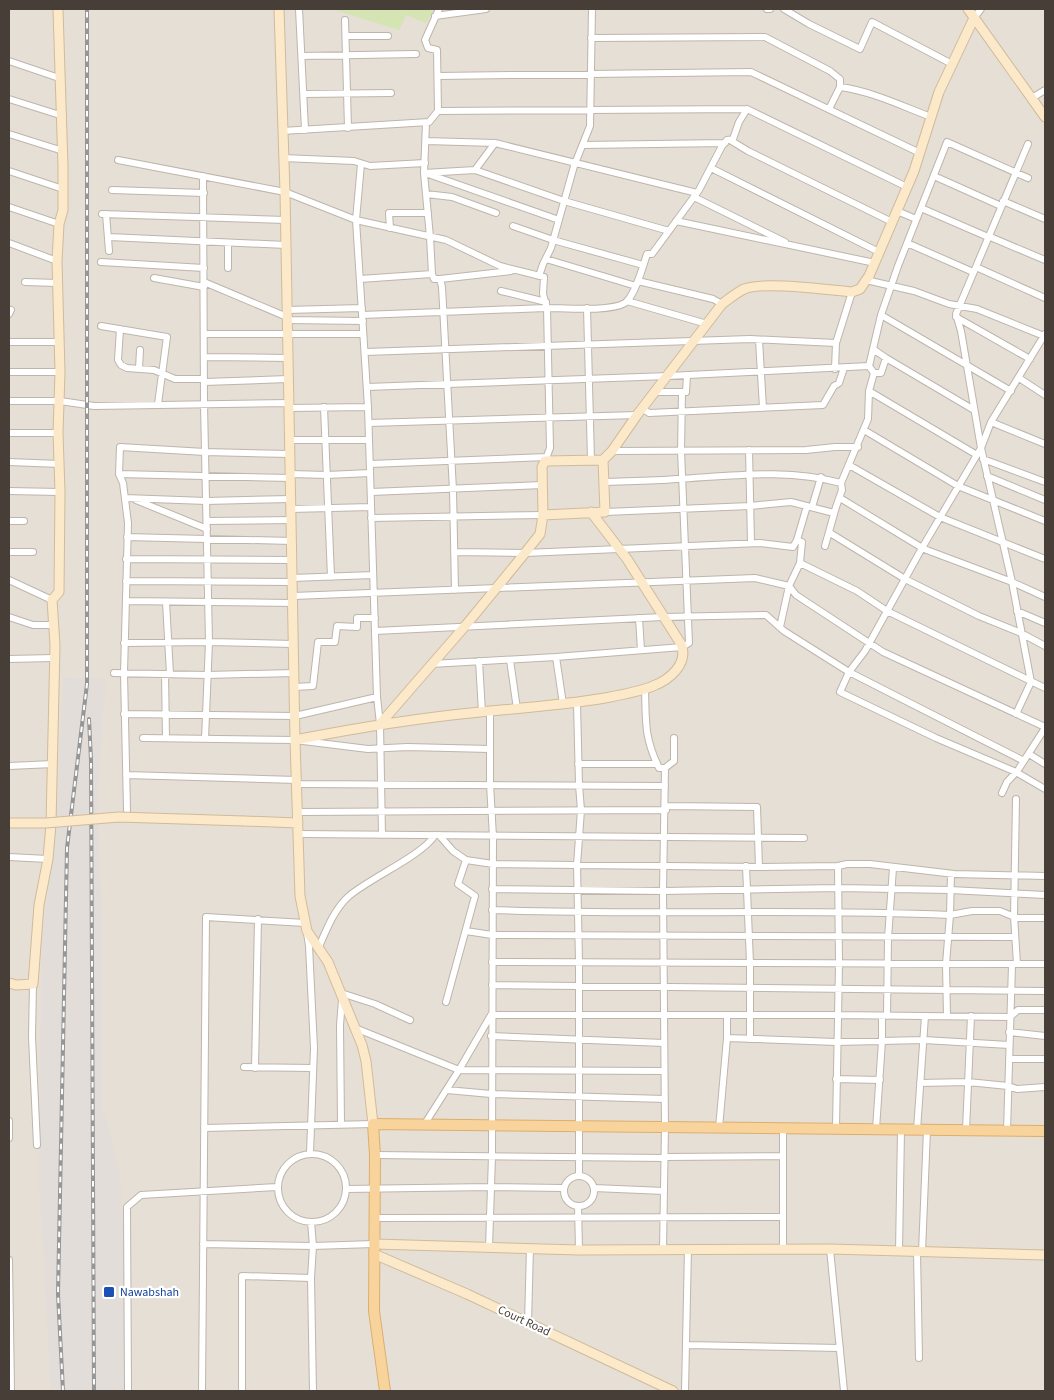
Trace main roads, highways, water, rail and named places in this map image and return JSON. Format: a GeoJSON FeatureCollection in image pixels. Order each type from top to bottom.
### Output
{"type":"FeatureCollection","features":[{"type":"Feature","properties":{"kind":"main road"},"geometry":{"type":"LineString","coordinates":[[385,1391],[374,1311],[374,1124],[1045,1131]]}},
{"type":"Feature","properties":{"kind":"railway"},"geometry":{"type":"LineString","coordinates":[[63,1391],[58,1294],[67,848],[87,684],[87,9]]}},
{"type":"Feature","properties":{"kind":"railway"},"geometry":{"type":"LineString","coordinates":[[89,719],[91,760],[94,1391]]}},
{"type":"Feature","properties":{"kind":"place","name":"Nawabshah"},"geometry":{"type":"Point","coordinates":[109,1292]}}]}
